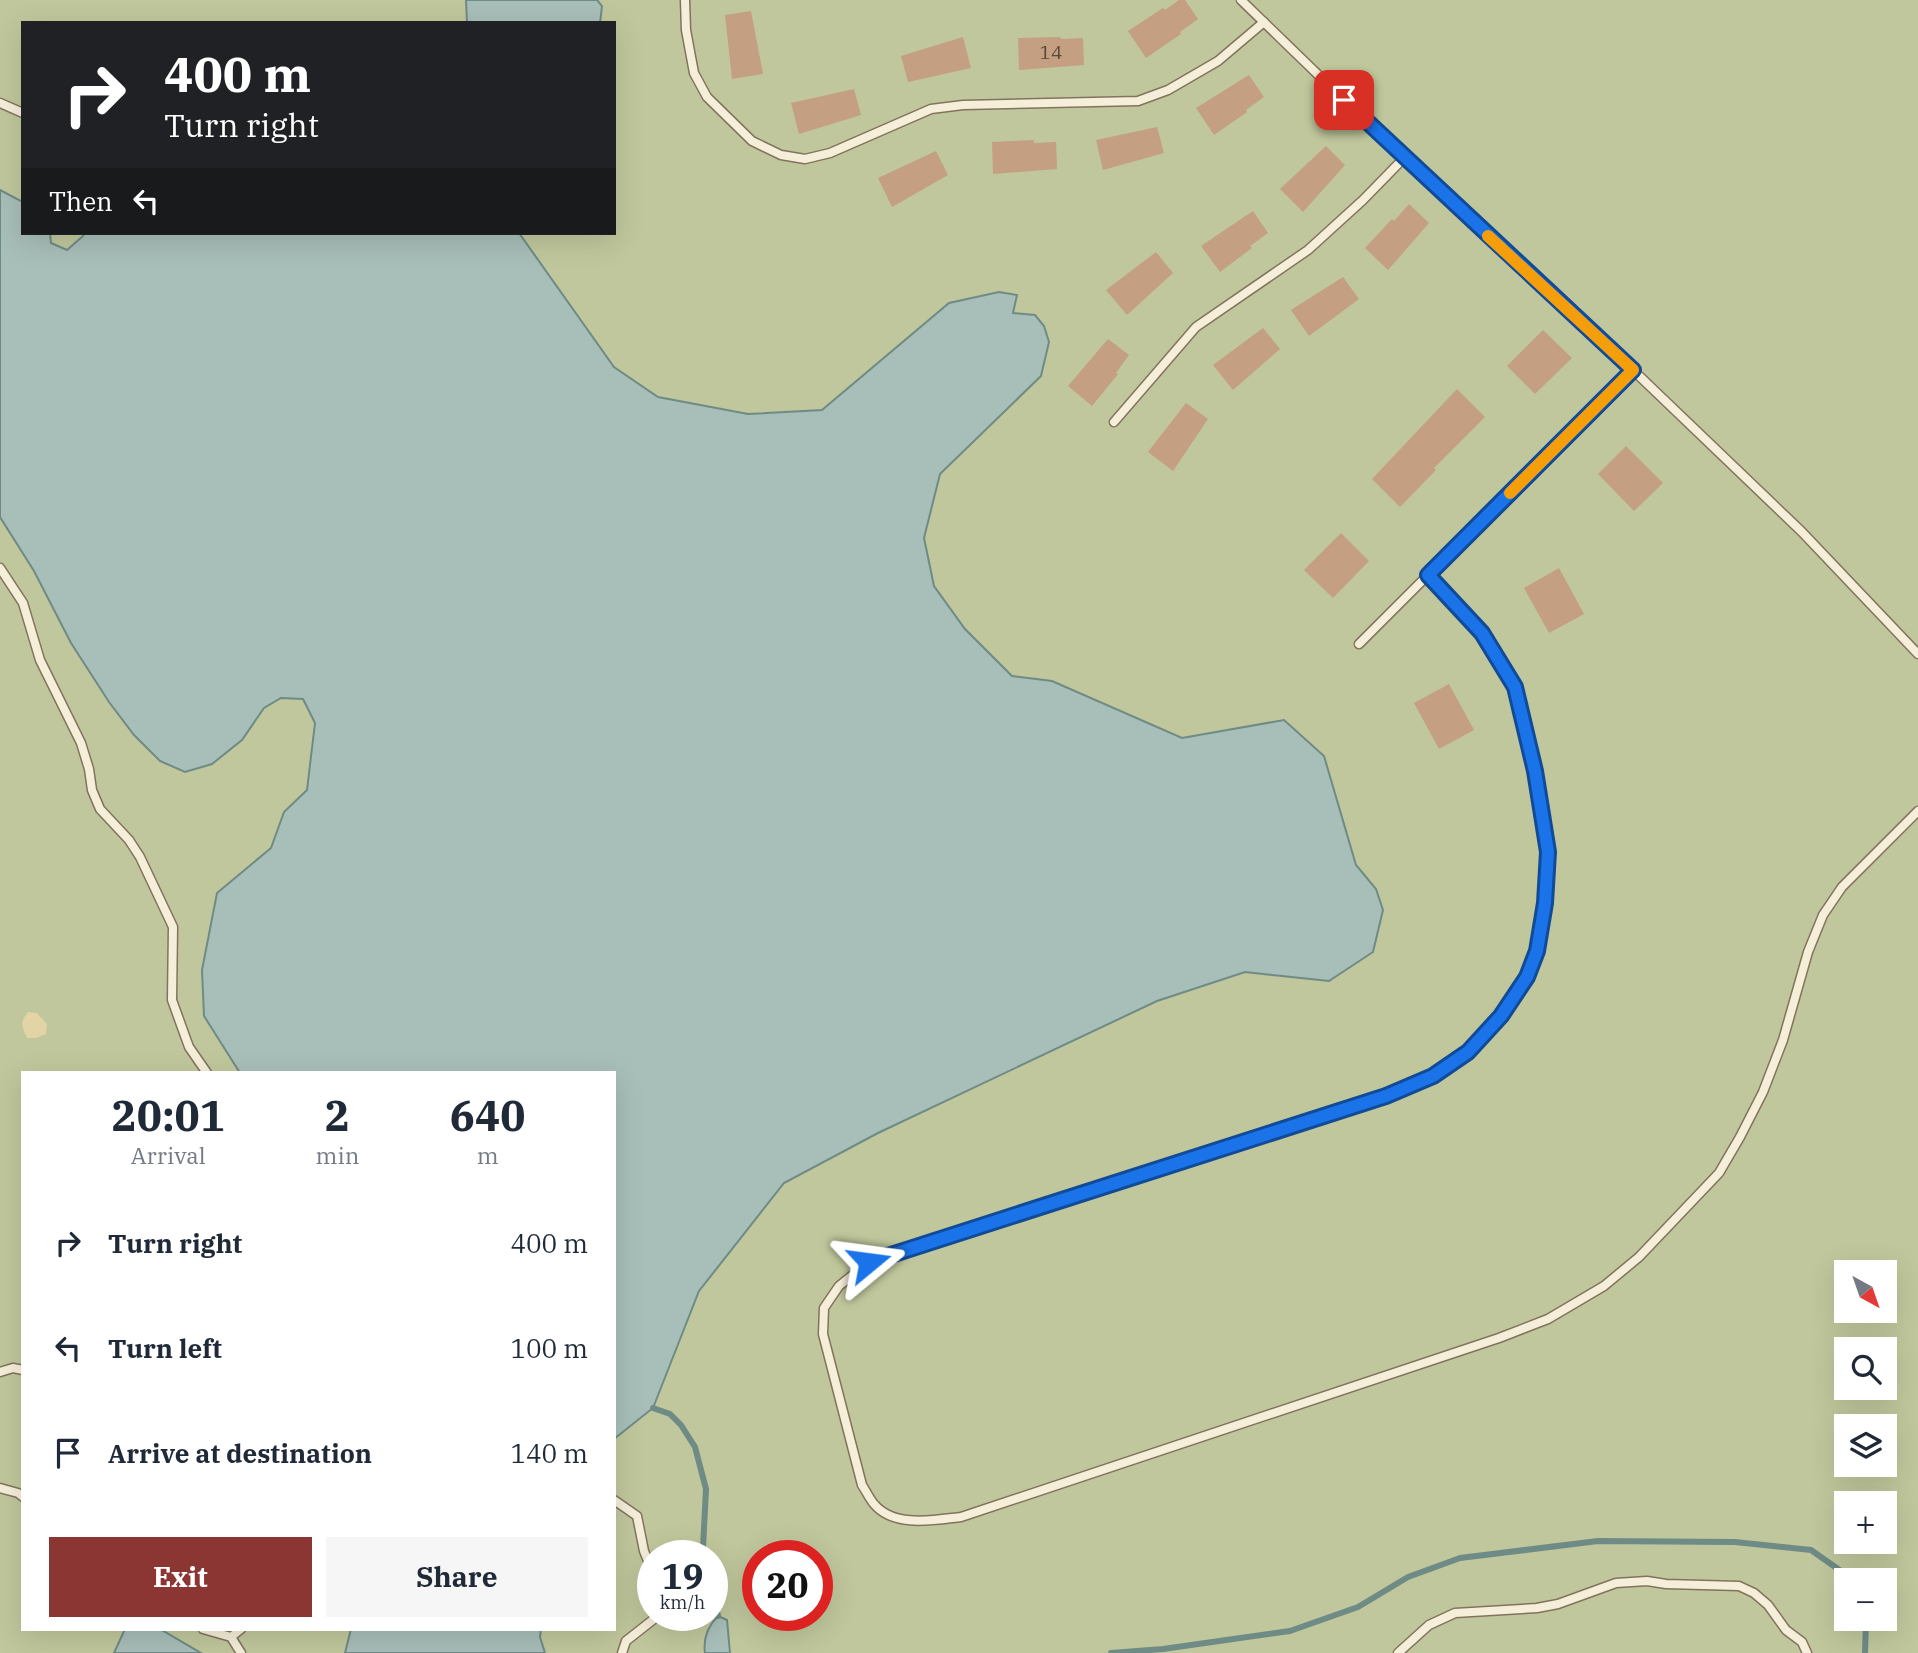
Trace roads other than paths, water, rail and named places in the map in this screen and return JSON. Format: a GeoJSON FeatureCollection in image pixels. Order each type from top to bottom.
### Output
{"type":"FeatureCollection","features":[{"type":"Feature","properties":{"kind":"lane"},"geometry":{"type":"LineString","coordinates":[[685,0],[686,30],[694,72],[707,97],[752,141],[781,155],[805,159],[830,153],[931,109],[963,105],[1138,102],[1168,90],[1218,61],[1264,22]]}},
{"type":"Feature","properties":{"kind":"lane"},"geometry":{"type":"LineString","coordinates":[[1241,0],[1404,158],[1633,370],[1802,532],[1918,654]]}},
{"type":"Feature","properties":{"kind":"lane"},"geometry":{"type":"LineString","coordinates":[[0,103],[21,112]]}},
{"type":"Feature","properties":{"kind":"lane"},"geometry":{"type":"LineString","coordinates":[[1114,422],[1196,327],[1308,250],[1404,158]]}},
{"type":"Feature","properties":{"kind":"lane"},"geometry":{"type":"LineString","coordinates":[[1359,644],[1633,370]]}},
{"type":"Feature","properties":{"kind":"lane"},"geometry":{"type":"LineString","coordinates":[[0,568],[23,603],[40,660],[81,743],[92,790],[100,809],[140,857],[173,928],[172,1000],[189,1047],[206,1071]]}},
{"type":"Feature","properties":{"kind":"lane"},"geometry":{"type":"LineString","coordinates":[[1428,575],[1482,633],[1515,687],[1535,771],[1548,852],[1545,903],[1537,951],[1527,977],[1501,1016],[1468,1052],[1433,1076],[1386,1096],[869,1262],[839,1286],[824,1308],[822,1334],[862,1485],[875,1506],[897,1519],[928,1521],[961,1517],[1499,1338],[1548,1319],[1604,1286],[1639,1257],[1719,1174],[1763,1092],[1783,1040],[1808,952],[1823,915],[1842,887],[1918,811]]}},
{"type":"Feature","properties":{"kind":"lane"},"geometry":{"type":"LineString","coordinates":[[0,1372],[13,1368],[21,1370]]}},
{"type":"Feature","properties":{"kind":"lane"},"geometry":{"type":"LineString","coordinates":[[0,1488],[21,1495]]}},
{"type":"Feature","properties":{"kind":"lane"},"geometry":{"type":"LineString","coordinates":[[616,1501],[637,1516],[642,1540]]}},
{"type":"Feature","properties":{"kind":"lane"},"geometry":{"type":"LineString","coordinates":[[1398,1653],[1429,1625],[1455,1613],[1537,1608],[1558,1604],[1616,1583],[1647,1581],[1739,1586],[1754,1593],[1768,1605],[1786,1630],[1802,1642],[1807,1653]]}},
{"type":"Feature","properties":{"kind":"lane"},"geometry":{"type":"LineString","coordinates":[[210,1631],[231,1637],[241,1653]]}},
{"type":"Feature","properties":{"kind":"lane"},"geometry":{"type":"LineString","coordinates":[[231,1637],[238,1631]]}},
{"type":"Feature","properties":{"kind":"lane"},"geometry":{"type":"LineString","coordinates":[[622,1653],[626,1641],[639,1631]]}},
{"type":"Feature","properties":{"kind":"water"},"geometry":{"type":"Polygon","coordinates":[[[466,0],[597,0],[602,6],[600,21],[467,21],[466,0]]]}},
{"type":"Feature","properties":{"kind":"water"},"geometry":{"type":"Polygon","coordinates":[[[0,190],[21,201],[21,235],[50,235],[51,243],[67,250],[83,235],[520,235],[614,367],[658,397],[748,414],[822,410],[949,303],[999,292],[1017,295],[1013,313],[1035,315],[1044,326],[1049,342],[1041,376],[940,474],[924,538],[934,586],[965,629],[1012,676],[1052,681],[1182,738],[1284,720],[1324,756],[1356,865],[1376,889],[1383,910],[1373,952],[1329,981],[1245,972],[1157,1001],[878,1133],[784,1183],[699,1291],[653,1408],[616,1437],[616,1071],[239,1071],[204,1016],[202,970],[217,893],[271,848],[284,812],[307,790],[315,723],[303,699],[281,698],[264,708],[242,740],[212,764],[185,772],[160,761],[134,735],[109,702],[71,643],[34,571],[0,517],[0,190]]]}},
{"type":"Feature","properties":{"kind":"water"},"geometry":{"type":"Polygon","coordinates":[[[124,1631],[163,1631],[201,1653],[114,1653],[124,1631]]]}},
{"type":"Feature","properties":{"kind":"water"},"geometry":{"type":"Polygon","coordinates":[[[350,1631],[541,1631],[545,1653],[345,1653],[350,1631]]]}},
{"type":"Feature","properties":{"kind":"water"},"geometry":{"type":"Polygon","coordinates":[[[728,1631],[730,1653],[705,1653],[707,1633],[728,1631]]]}},
{"type":"Feature","properties":{"kind":"waterway"},"geometry":{"type":"LineString","coordinates":[[653,1408],[670,1414],[681,1425],[695,1447],[706,1489],[703,1540]]}},
{"type":"Feature","properties":{"kind":"waterway"},"geometry":{"type":"LineString","coordinates":[[1111,1653],[1163,1649],[1290,1631],[1358,1607],[1408,1577],[1460,1558],[1598,1541],[1735,1542],[1811,1550],[1837,1568]]}},
{"type":"Feature","properties":{"kind":"waterway"},"geometry":{"type":"LineString","coordinates":[[1865,1653],[1866,1631]]}}]}
